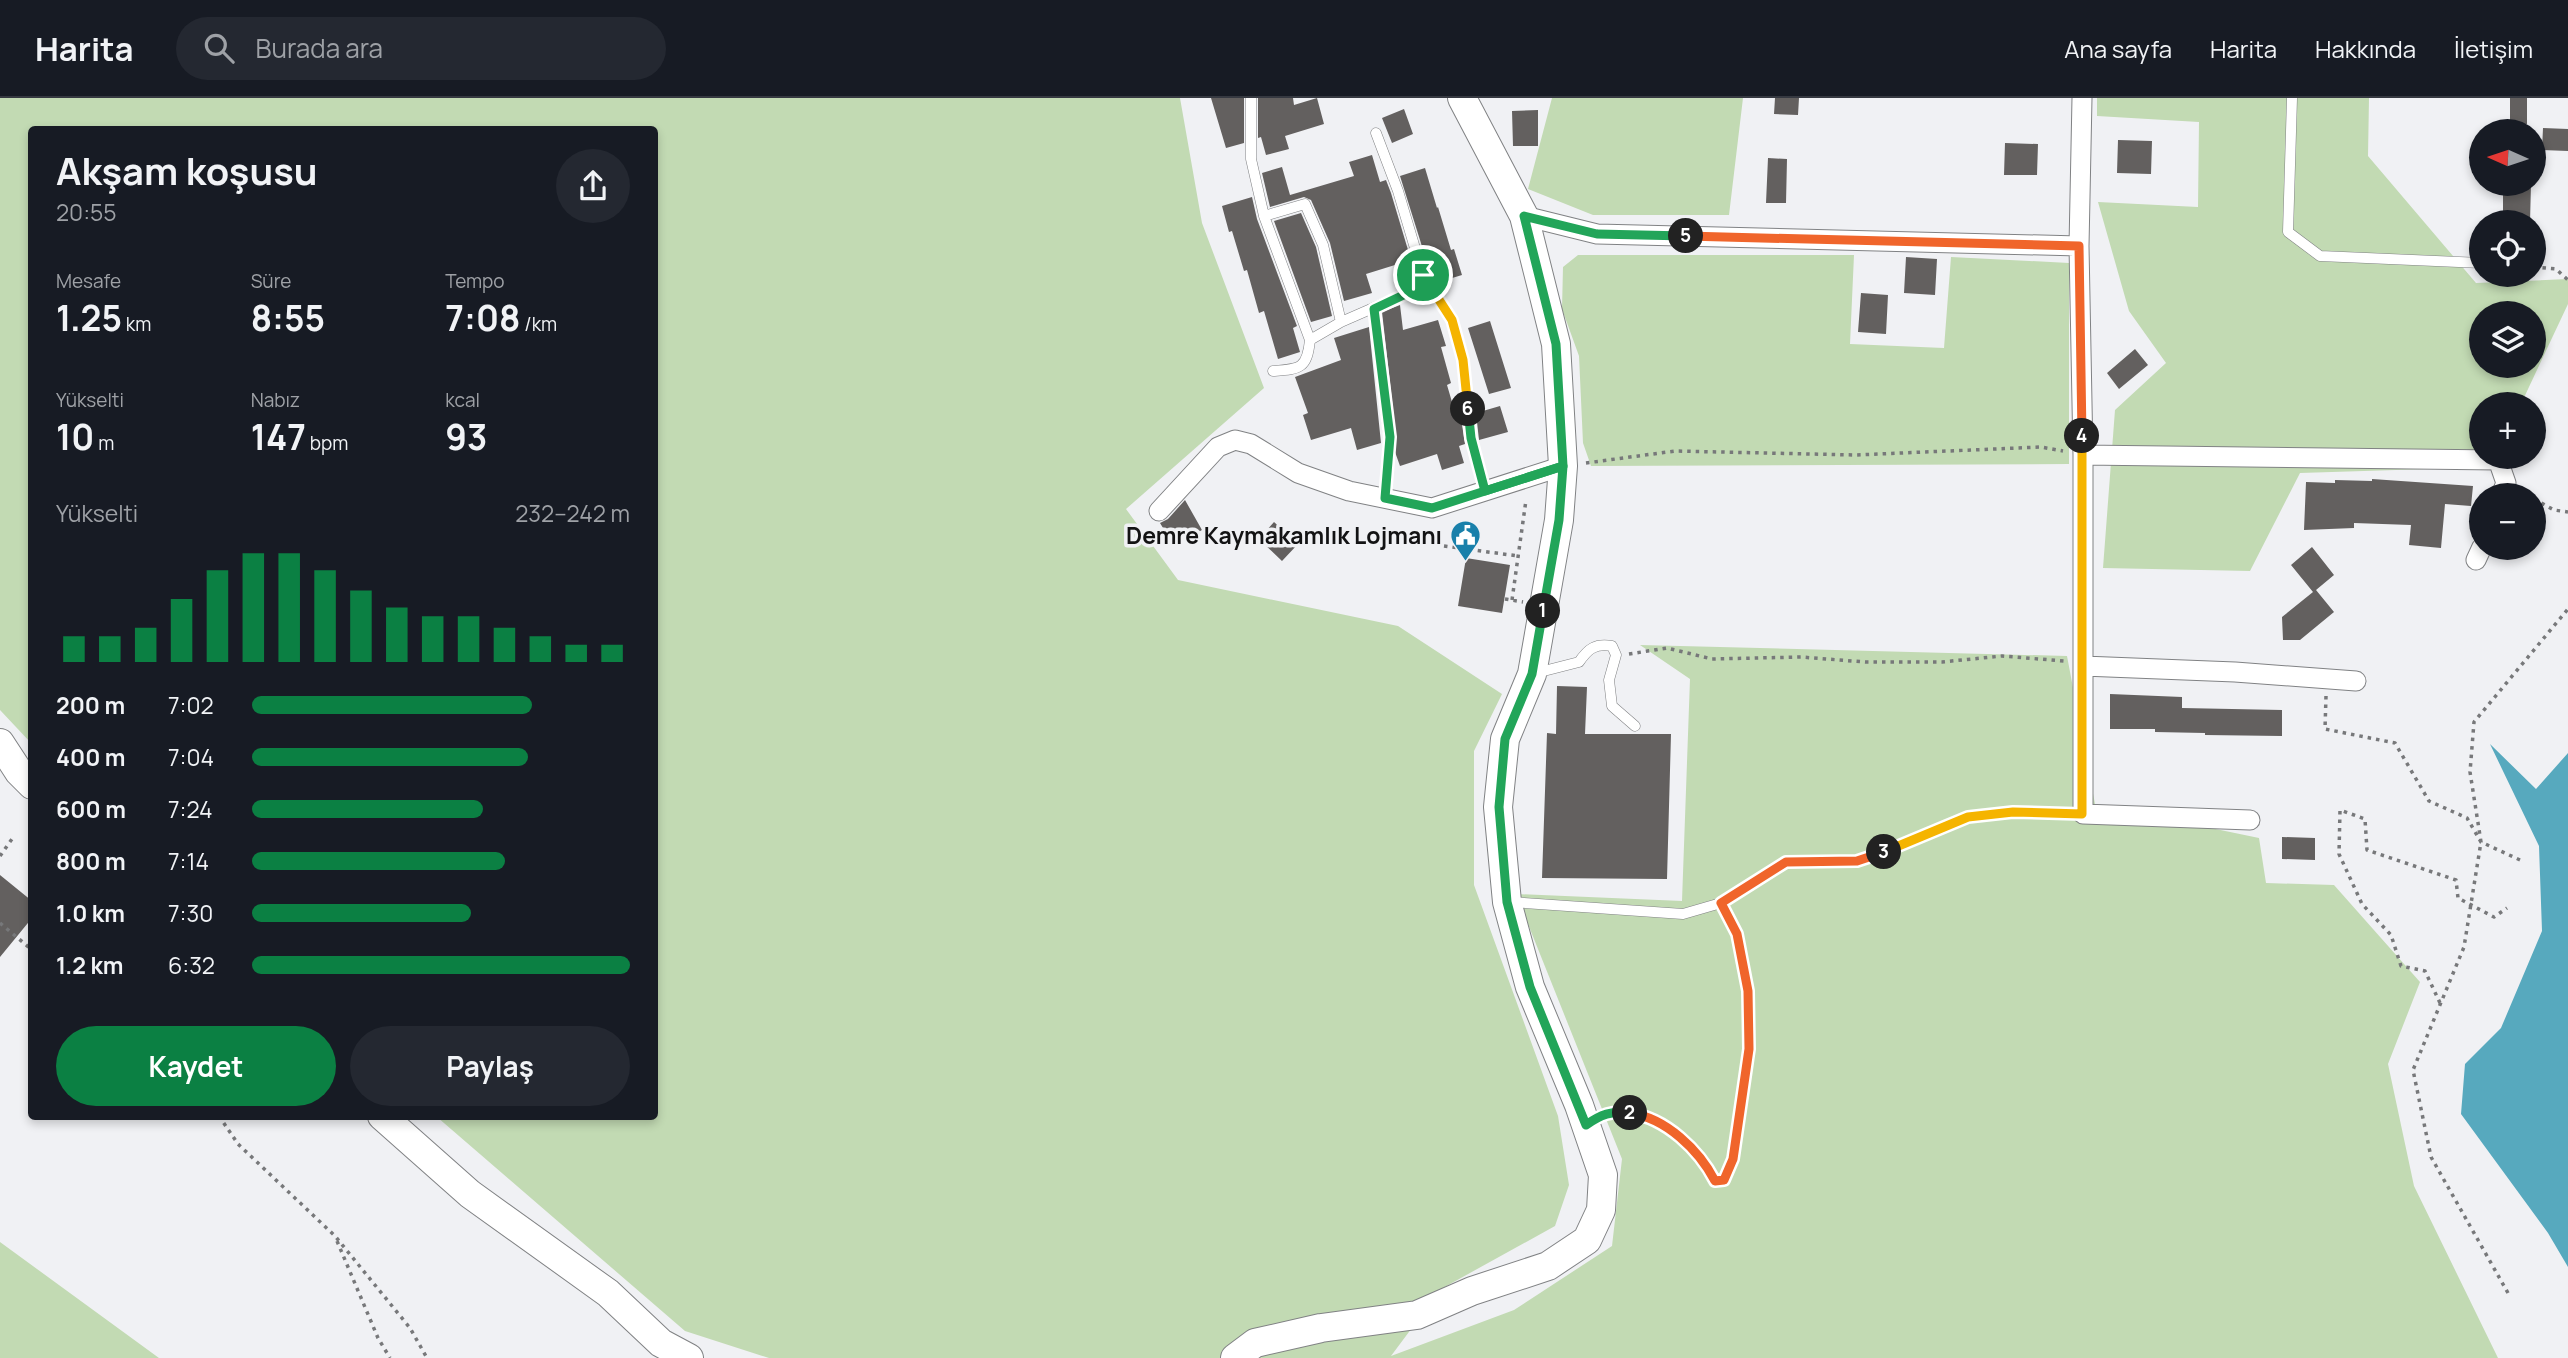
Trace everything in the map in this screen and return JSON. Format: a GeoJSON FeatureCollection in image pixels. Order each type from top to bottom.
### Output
{"type":"FeatureCollection","features":[{"type":"Feature","properties":{"kind":"street"},"geometry":{"type":"LineString","coordinates":[[1235,1358],[1255,1343],[1321,1328],[1417,1314],[1472,1291],[1548,1266],[1587,1240],[1601,1210],[1603,1175],[1586,1125],[1530,987],[1507,902],[1499,807],[1505,739],[1532,674],[1559,520],[1563,466],[1556,344],[1524,216],[1462,98]]}},
{"type":"Feature","properties":{"kind":"street"},"geometry":{"type":"LineString","coordinates":[[2082,98],[2079,246],[2083,455],[2082,814],[2250,820]]}},
{"type":"Feature","properties":{"kind":"street"},"geometry":{"type":"LineString","coordinates":[[1524,216],[1597,234],[2079,246]]}},
{"type":"Feature","properties":{"kind":"street"},"geometry":{"type":"LineString","coordinates":[[1158,511],[1218,447],[1235,440],[1251,444],[1298,473],[1349,491],[1432,508],[1563,466]]}},
{"type":"Feature","properties":{"kind":"street"},"geometry":{"type":"LineString","coordinates":[[2083,455],[2498,460],[2506,483]]}},
{"type":"Feature","properties":{"kind":"street"},"geometry":{"type":"LineString","coordinates":[[2082,666],[2356,681]]}},
{"type":"Feature","properties":{"kind":"street"},"geometry":{"type":"LineString","coordinates":[[0,743],[19,781]]}},
{"type":"Feature","properties":{"kind":"street"},"geometry":{"type":"LineString","coordinates":[[387,1120],[470,1194],[608,1293],[661,1343],[689,1358]]}},
{"type":"Feature","properties":{"kind":"lane"},"geometry":{"type":"LineString","coordinates":[[1251,98],[1251,159],[1264,216],[1310,340],[1308,359],[1297,369],[1273,372]]}},
{"type":"Feature","properties":{"kind":"lane"},"geometry":{"type":"LineString","coordinates":[[2292,98],[2288,232],[2320,256],[2469,263]]}},
{"type":"Feature","properties":{"kind":"lane"},"geometry":{"type":"LineString","coordinates":[[1376,133],[1398,191],[1423,275],[1452,320],[1463,360],[1471,438],[1485,491]]}},
{"type":"Feature","properties":{"kind":"lane"},"geometry":{"type":"LineString","coordinates":[[1264,216],[1305,204],[1323,245],[1341,322]]}},
{"type":"Feature","properties":{"kind":"lane"},"geometry":{"type":"LineString","coordinates":[[1310,340],[1341,322],[1412,291],[1423,275]]}},
{"type":"Feature","properties":{"kind":"lane"},"geometry":{"type":"LineString","coordinates":[[1374,309],[1390,437],[1385,498]]}},
{"type":"Feature","properties":{"kind":"lane"},"geometry":{"type":"LineString","coordinates":[[1532,674],[1579,662],[1587,650],[1600,644],[1612,646],[1616,655],[1609,680],[1612,706],[1635,726]]}},
{"type":"Feature","properties":{"kind":"lane"},"geometry":{"type":"LineString","coordinates":[[1507,902],[1683,914],[1721,903],[1786,862],[1857,861],[1883,853]]}},
{"type":"Feature","properties":{"kind":"path"},"geometry":{"type":"LineString","coordinates":[[2546,268],[2556,269],[2568,280]]}},
{"type":"Feature","properties":{"kind":"path"},"geometry":{"type":"LineString","coordinates":[[1563,466],[1675,451],[1855,455],[2041,447],[2083,455]]}},
{"type":"Feature","properties":{"kind":"path"},"geometry":{"type":"LineString","coordinates":[[1512,600],[1526,499]]}},
{"type":"Feature","properties":{"kind":"path"},"geometry":{"type":"LineString","coordinates":[[2546,506],[2568,512]]}},
{"type":"Feature","properties":{"kind":"path"},"geometry":{"type":"LineString","coordinates":[[1444,547],[1518,556]]}},
{"type":"Feature","properties":{"kind":"path"},"geometry":{"type":"LineString","coordinates":[[2508,1293],[2431,1157],[2413,1070],[2463,947],[2471,902],[2481,842],[2470,772],[2474,722],[2568,610]]}},
{"type":"Feature","properties":{"kind":"path"},"geometry":{"type":"LineString","coordinates":[[1616,655],[1667,648],[1712,659],[1801,657],[1865,662],[1929,662],[2002,656],[2059,660],[2082,666]]}},
{"type":"Feature","properties":{"kind":"path"},"geometry":{"type":"LineString","coordinates":[[2326,679],[2325,729],[2395,743],[2429,801],[2467,818],[2481,842],[2520,860]]}},
{"type":"Feature","properties":{"kind":"path"},"geometry":{"type":"LineString","coordinates":[[2440,1003],[2425,971],[2401,966],[2391,934],[2362,904],[2339,854],[2340,810],[2365,819],[2367,850],[2456,880],[2458,898],[2471,902],[2494,917],[2507,908]]}},
{"type":"Feature","properties":{"kind":"path"},"geometry":{"type":"LineString","coordinates":[[1883,853],[1968,817],[2013,812],[2082,814]]}},
{"type":"Feature","properties":{"kind":"path"},"geometry":{"type":"LineString","coordinates":[[0,856],[12,839]]}},
{"type":"Feature","properties":{"kind":"path"},"geometry":{"type":"LineString","coordinates":[[1586,1125],[1598,1116],[1618,1111],[1646,1115],[1676,1134],[1705,1162],[1715,1181],[1724,1180],[1733,1159],[1749,1049],[1749,1014],[1748,991],[1737,934],[1721,903]]}},
{"type":"Feature","properties":{"kind":"path"},"geometry":{"type":"LineString","coordinates":[[0,923],[28,947]]}},
{"type":"Feature","properties":{"kind":"path"},"geometry":{"type":"LineString","coordinates":[[221,1120],[238,1144],[335,1236],[410,1328],[427,1358]]}},
{"type":"Feature","properties":{"kind":"path"},"geometry":{"type":"LineString","coordinates":[[335,1236],[378,1338],[390,1358]]}},
{"type":"Feature","properties":{"kind":"green space"},"geometry":{"type":"Polygon","coordinates":[[[0,98],[1180,98],[1202,223],[1264,388],[1126,509],[1178,580],[1398,626],[1502,694],[1474,751],[1474,885],[1558,1116],[1569,1185],[1555,1226],[1441,1289],[1391,1356],[1514,1310],[1612,1246],[1622,1159],[1516,894],[1682,901],[1690,679],[1640,645],[2067,656],[2095,804],[2259,838],[2266,883],[2334,885],[2420,982],[2388,1064],[2414,1186],[2498,1358],[769,1358],[685,1331],[440,1120],[658,1120],[658,126],[28,126],[28,740],[0,710],[0,98]]]}},
{"type":"Feature","properties":{"kind":"green space"},"geometry":{"type":"Polygon","coordinates":[[[1552,98],[1743,98],[1729,215],[1593,215],[1528,189],[1552,98]]]}},
{"type":"Feature","properties":{"kind":"green space"},"geometry":{"type":"Polygon","coordinates":[[[2097,98],[2369,98],[2368,156],[2469,275],[2469,287],[2546,287],[2546,280],[2568,279],[2568,304],[2546,351],[2546,301],[2469,301],[2469,378],[2533,378],[2527,392],[2469,392],[2469,468],[2300,473],[2250,571],[2103,568],[2115,410],[2166,363],[2129,311],[2098,202],[2198,207],[2199,122],[2097,116],[2097,98]]]}},
{"type":"Feature","properties":{"kind":"green space"},"geometry":{"type":"Polygon","coordinates":[[[1578,255],[1854,255],[1850,344],[1944,348],[1951,257],[2069,263],[2069,464],[1591,466],[1583,443],[1579,356],[1562,309],[1563,267],[1578,255]]]}},
{"type":"Feature","properties":{"kind":"green space"},"geometry":{"type":"Polygon","coordinates":[[[0,1242],[159,1358],[0,1358],[0,1242]]]}},
{"type":"Feature","properties":{"kind":"water"},"geometry":{"type":"Polygon","coordinates":[[[2490,744],[2536,789],[2568,753],[2568,1267],[2548,1233],[2461,1114],[2465,1064],[2501,1028],[2542,931],[2539,846],[2490,744]]]}},
{"type":"Feature","properties":{"kind":"building"},"geometry":{"type":"Polygon","coordinates":[[[1211,98],[1244,98],[1244,143],[1226,148],[1211,98]]]}},
{"type":"Feature","properties":{"kind":"building"},"geometry":{"type":"Polygon","coordinates":[[[1258,98],[1293,98],[1294,105],[1317,98],[1324,124],[1285,136],[1289,149],[1266,155],[1261,137],[1258,138],[1258,98]]]}},
{"type":"Feature","properties":{"kind":"building"},"geometry":{"type":"Polygon","coordinates":[[[1775,98],[1799,98],[1798,115],[1774,114],[1775,98]]]}},
{"type":"Feature","properties":{"kind":"building"},"geometry":{"type":"Polygon","coordinates":[[[2510,98],[2527,98],[2527,119],[2510,119],[2510,98]]]}},
{"type":"Feature","properties":{"kind":"building"},"geometry":{"type":"Polygon","coordinates":[[[1404,109],[1413,134],[1392,143],[1382,118],[1404,109]]]}},
{"type":"Feature","properties":{"kind":"building"},"geometry":{"type":"Polygon","coordinates":[[[1538,110],[1538,146],[1513,146],[1512,111],[1538,110]]]}},
{"type":"Feature","properties":{"kind":"building"},"geometry":{"type":"Polygon","coordinates":[[[2546,128],[2568,129],[2568,151],[2546,150],[2546,128]]]}},
{"type":"Feature","properties":{"kind":"building"},"geometry":{"type":"Polygon","coordinates":[[[2118,140],[2152,141],[2151,174],[2117,173],[2118,140]]]}},
{"type":"Feature","properties":{"kind":"building"},"geometry":{"type":"Polygon","coordinates":[[[2005,143],[2038,144],[2037,175],[2004,175],[2005,143]]]}},
{"type":"Feature","properties":{"kind":"building"},"geometry":{"type":"Polygon","coordinates":[[[1372,155],[1380,182],[1386,180],[1391,193],[1411,260],[1366,274],[1372,293],[1344,301],[1330,243],[1311,200],[1304,197],[1270,207],[1262,173],[1282,167],[1290,195],[1354,176],[1349,162],[1372,155]]]}},
{"type":"Feature","properties":{"kind":"building"},"geometry":{"type":"Polygon","coordinates":[[[1768,158],[1787,159],[1786,203],[1766,203],[1768,158]]]}},
{"type":"Feature","properties":{"kind":"building"},"geometry":{"type":"Polygon","coordinates":[[[1425,168],[1451,250],[1454,249],[1462,275],[1439,282],[1431,254],[1425,256],[1400,176],[1425,168]]]}},
{"type":"Feature","properties":{"kind":"building"},"geometry":{"type":"Polygon","coordinates":[[[2503,196],[2531,196],[2530,210],[2503,210],[2503,196]]]}},
{"type":"Feature","properties":{"kind":"building"},"geometry":{"type":"Polygon","coordinates":[[[1252,197],[1257,219],[1297,326],[1293,328],[1300,352],[1278,359],[1264,311],[1259,313],[1247,270],[1244,271],[1222,206],[1252,197]]]}},
{"type":"Feature","properties":{"kind":"building"},"geometry":{"type":"Polygon","coordinates":[[[1301,213],[1316,247],[1332,316],[1311,322],[1274,221],[1301,213]]]}},
{"type":"Feature","properties":{"kind":"building"},"geometry":{"type":"Polygon","coordinates":[[[1906,257],[1937,259],[1935,295],[1904,293],[1906,257]]]}},
{"type":"Feature","properties":{"kind":"building"},"geometry":{"type":"Polygon","coordinates":[[[1861,293],[1888,295],[1886,334],[1858,332],[1861,293]]]}},
{"type":"Feature","properties":{"kind":"building"},"geometry":{"type":"Polygon","coordinates":[[[1400,305],[1403,330],[1438,320],[1446,346],[1441,347],[1451,383],[1447,385],[1457,419],[1461,418],[1465,444],[1459,446],[1464,463],[1442,470],[1437,454],[1400,466],[1395,452],[1396,436],[1382,312],[1400,305]]]}},
{"type":"Feature","properties":{"kind":"building"},"geometry":{"type":"Polygon","coordinates":[[[1490,321],[1511,388],[1489,394],[1468,328],[1490,321]]]}},
{"type":"Feature","properties":{"kind":"building"},"geometry":{"type":"Polygon","coordinates":[[[1369,327],[1381,443],[1357,450],[1351,428],[1311,440],[1303,415],[1308,413],[1295,377],[1341,360],[1334,338],[1369,327]]]}},
{"type":"Feature","properties":{"kind":"building"},"geometry":{"type":"Polygon","coordinates":[[[2135,349],[2148,365],[2119,389],[2107,373],[2135,349]]]}},
{"type":"Feature","properties":{"kind":"building"},"geometry":{"type":"Polygon","coordinates":[[[1500,406],[1508,432],[1479,440],[1476,413],[1500,406]]]}},
{"type":"Feature","properties":{"kind":"building"},"geometry":{"type":"Polygon","coordinates":[[[2372,481],[2469,486],[2469,506],[2445,504],[2441,548],[2409,545],[2411,525],[2354,523],[2354,528],[2304,530],[2306,482],[2372,481]]]}},
{"type":"Feature","properties":{"kind":"building"},"geometry":{"type":"Polygon","coordinates":[[[1185,500],[1202,530],[1174,546],[1160,523],[1168,519],[1185,500]]]}},
{"type":"Feature","properties":{"kind":"building"},"geometry":{"type":"Polygon","coordinates":[[[1274,522],[1298,544],[1282,561],[1259,539],[1274,522]]]}},
{"type":"Feature","properties":{"kind":"building"},"geometry":{"type":"Polygon","coordinates":[[[2312,547],[2334,575],[2316,590],[2334,612],[2300,640],[2283,640],[2282,617],[2313,592],[2291,565],[2312,547]]]}},
{"type":"Feature","properties":{"kind":"building","name":"Demre Kaymakamlık Lojmanı"},"geometry":{"type":"Polygon","coordinates":[[[1466,558],[1510,565],[1502,613],[1458,606],[1466,558]]]}},
{"type":"Feature","properties":{"kind":"building"},"geometry":{"type":"Polygon","coordinates":[[[1557,686],[1587,687],[1585,734],[1671,734],[1667,879],[1542,878],[1547,733],[1556,734],[1557,686]]]}},
{"type":"Feature","properties":{"kind":"building"},"geometry":{"type":"Polygon","coordinates":[[[2110,694],[2182,697],[2182,708],[2282,710],[2282,736],[2205,735],[2155,732],[2155,729],[2110,729],[2110,694]]]}},
{"type":"Feature","properties":{"kind":"building"},"geometry":{"type":"Polygon","coordinates":[[[2282,837],[2315,838],[2315,860],[2282,859],[2282,837]]]}},
{"type":"Feature","properties":{"kind":"building"},"geometry":{"type":"Polygon","coordinates":[[[0,875],[28,898],[28,923],[0,957],[0,875]]]}},
{"type":"Feature","properties":{"kind":"place","name":"Demre Kaymakamlık Lojmanı"},"geometry":{"type":"Point","coordinates":[1465,563]}},
{"type":"Feature","properties":{"kind":"route"},"geometry":{"type":"LineString","coordinates":[[1423,275],[1412,291],[1374,309],[1390,437],[1385,498],[1432,508],[1563,466],[1559,520],[1532,674],[1505,739],[1499,807],[1507,902],[1530,987],[1586,1125],[1598,1116],[1618,1111],[1646,1115],[1676,1134],[1705,1162],[1715,1181],[1724,1180],[1733,1159],[1749,1049],[1748,991],[1737,934],[1721,903],[1786,862],[1857,861],[1883,853],[1968,817],[2013,812],[2082,814],[2083,455],[2079,246],[1597,234],[1524,216],[1556,344],[1563,466],[1485,491],[1471,438],[1463,360],[1452,320],[1423,275]]}}]}
